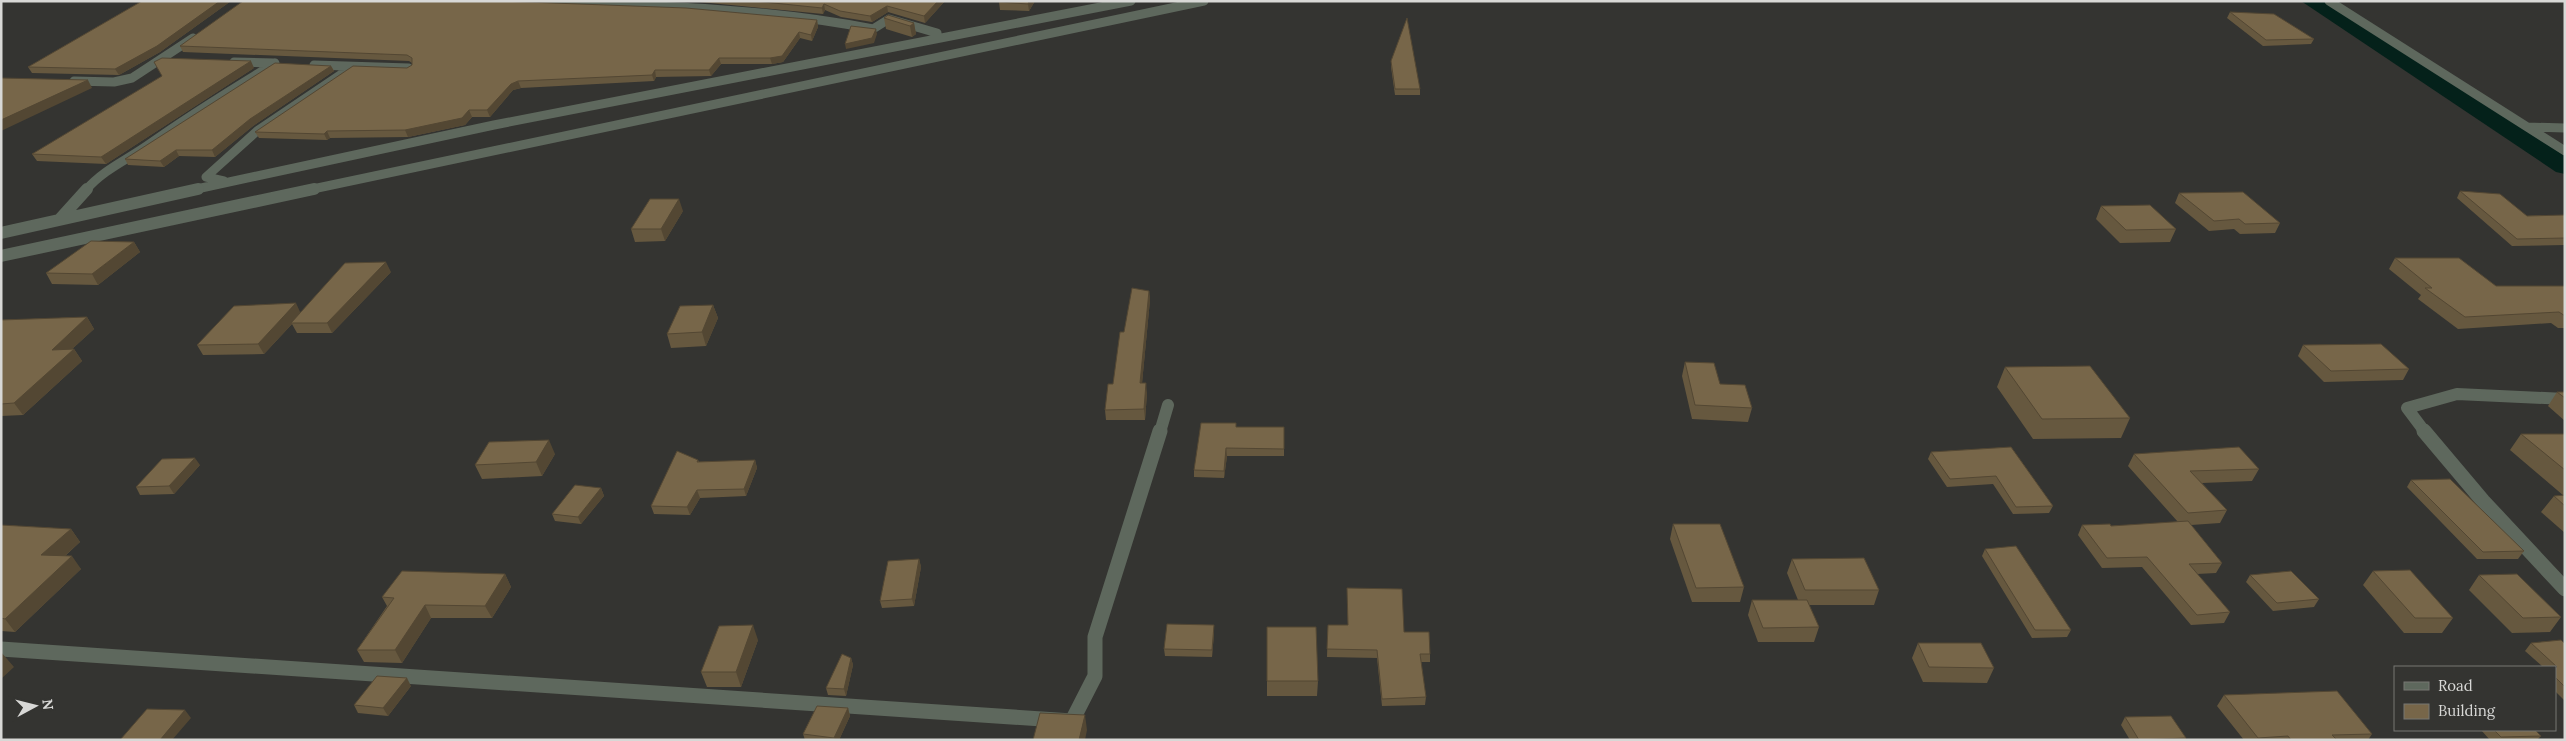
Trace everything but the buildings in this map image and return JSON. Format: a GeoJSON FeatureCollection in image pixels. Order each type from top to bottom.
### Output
{"type":"FeatureCollection","features":[{"type":"Feature","properties":{"kind":"street"},"geometry":{"type":"LineString","coordinates":[[502,1],[713,4],[832,20],[873,29],[889,19],[937,33]]}},
{"type":"Feature","properties":{"kind":"street"},"geometry":{"type":"LineString","coordinates":[[1,233],[492,125],[1000,30],[1130,1]]}},
{"type":"Feature","properties":{"kind":"street"},"geometry":{"type":"LineString","coordinates":[[1,256],[646,117],[1204,1]]}},
{"type":"Feature","properties":{"kind":"street"},"geometry":{"type":"LineString","coordinates":[[2329,1],[2565,151]]}},
{"type":"Feature","properties":{"kind":"street"},"geometry":{"type":"LineString","coordinates":[[66,81],[123,82],[164,58],[202,32]]}},
{"type":"Feature","properties":{"kind":"street"},"geometry":{"type":"LineString","coordinates":[[164,58],[183,59]]}},
{"type":"Feature","properties":{"kind":"street"},"geometry":{"type":"LineString","coordinates":[[59,220],[97,178],[151,143],[174,125],[279,64],[219,61]]}},
{"type":"Feature","properties":{"kind":"street"},"geometry":{"type":"LineString","coordinates":[[304,65],[409,68]]}},
{"type":"Feature","properties":{"kind":"street"},"geometry":{"type":"LineString","coordinates":[[226,182],[206,176],[224,157],[256,133],[352,67]]}},
{"type":"Feature","properties":{"kind":"street"},"geometry":{"type":"LineString","coordinates":[[2526,126],[2565,128]]}},
{"type":"Feature","properties":{"kind":"street"},"geometry":{"type":"LineString","coordinates":[[2565,399],[2457,394],[2407,408],[2446,461],[2492,514],[2565,588]]}},
{"type":"Feature","properties":{"kind":"street"},"geometry":{"type":"LineString","coordinates":[[1,649],[1072,721],[1096,676],[1095,638],[1168,405]]}},
{"type":"Feature","properties":{"kind":"waterway"},"geometry":{"type":"LineString","coordinates":[[2311,1],[2565,167]]}}]}
